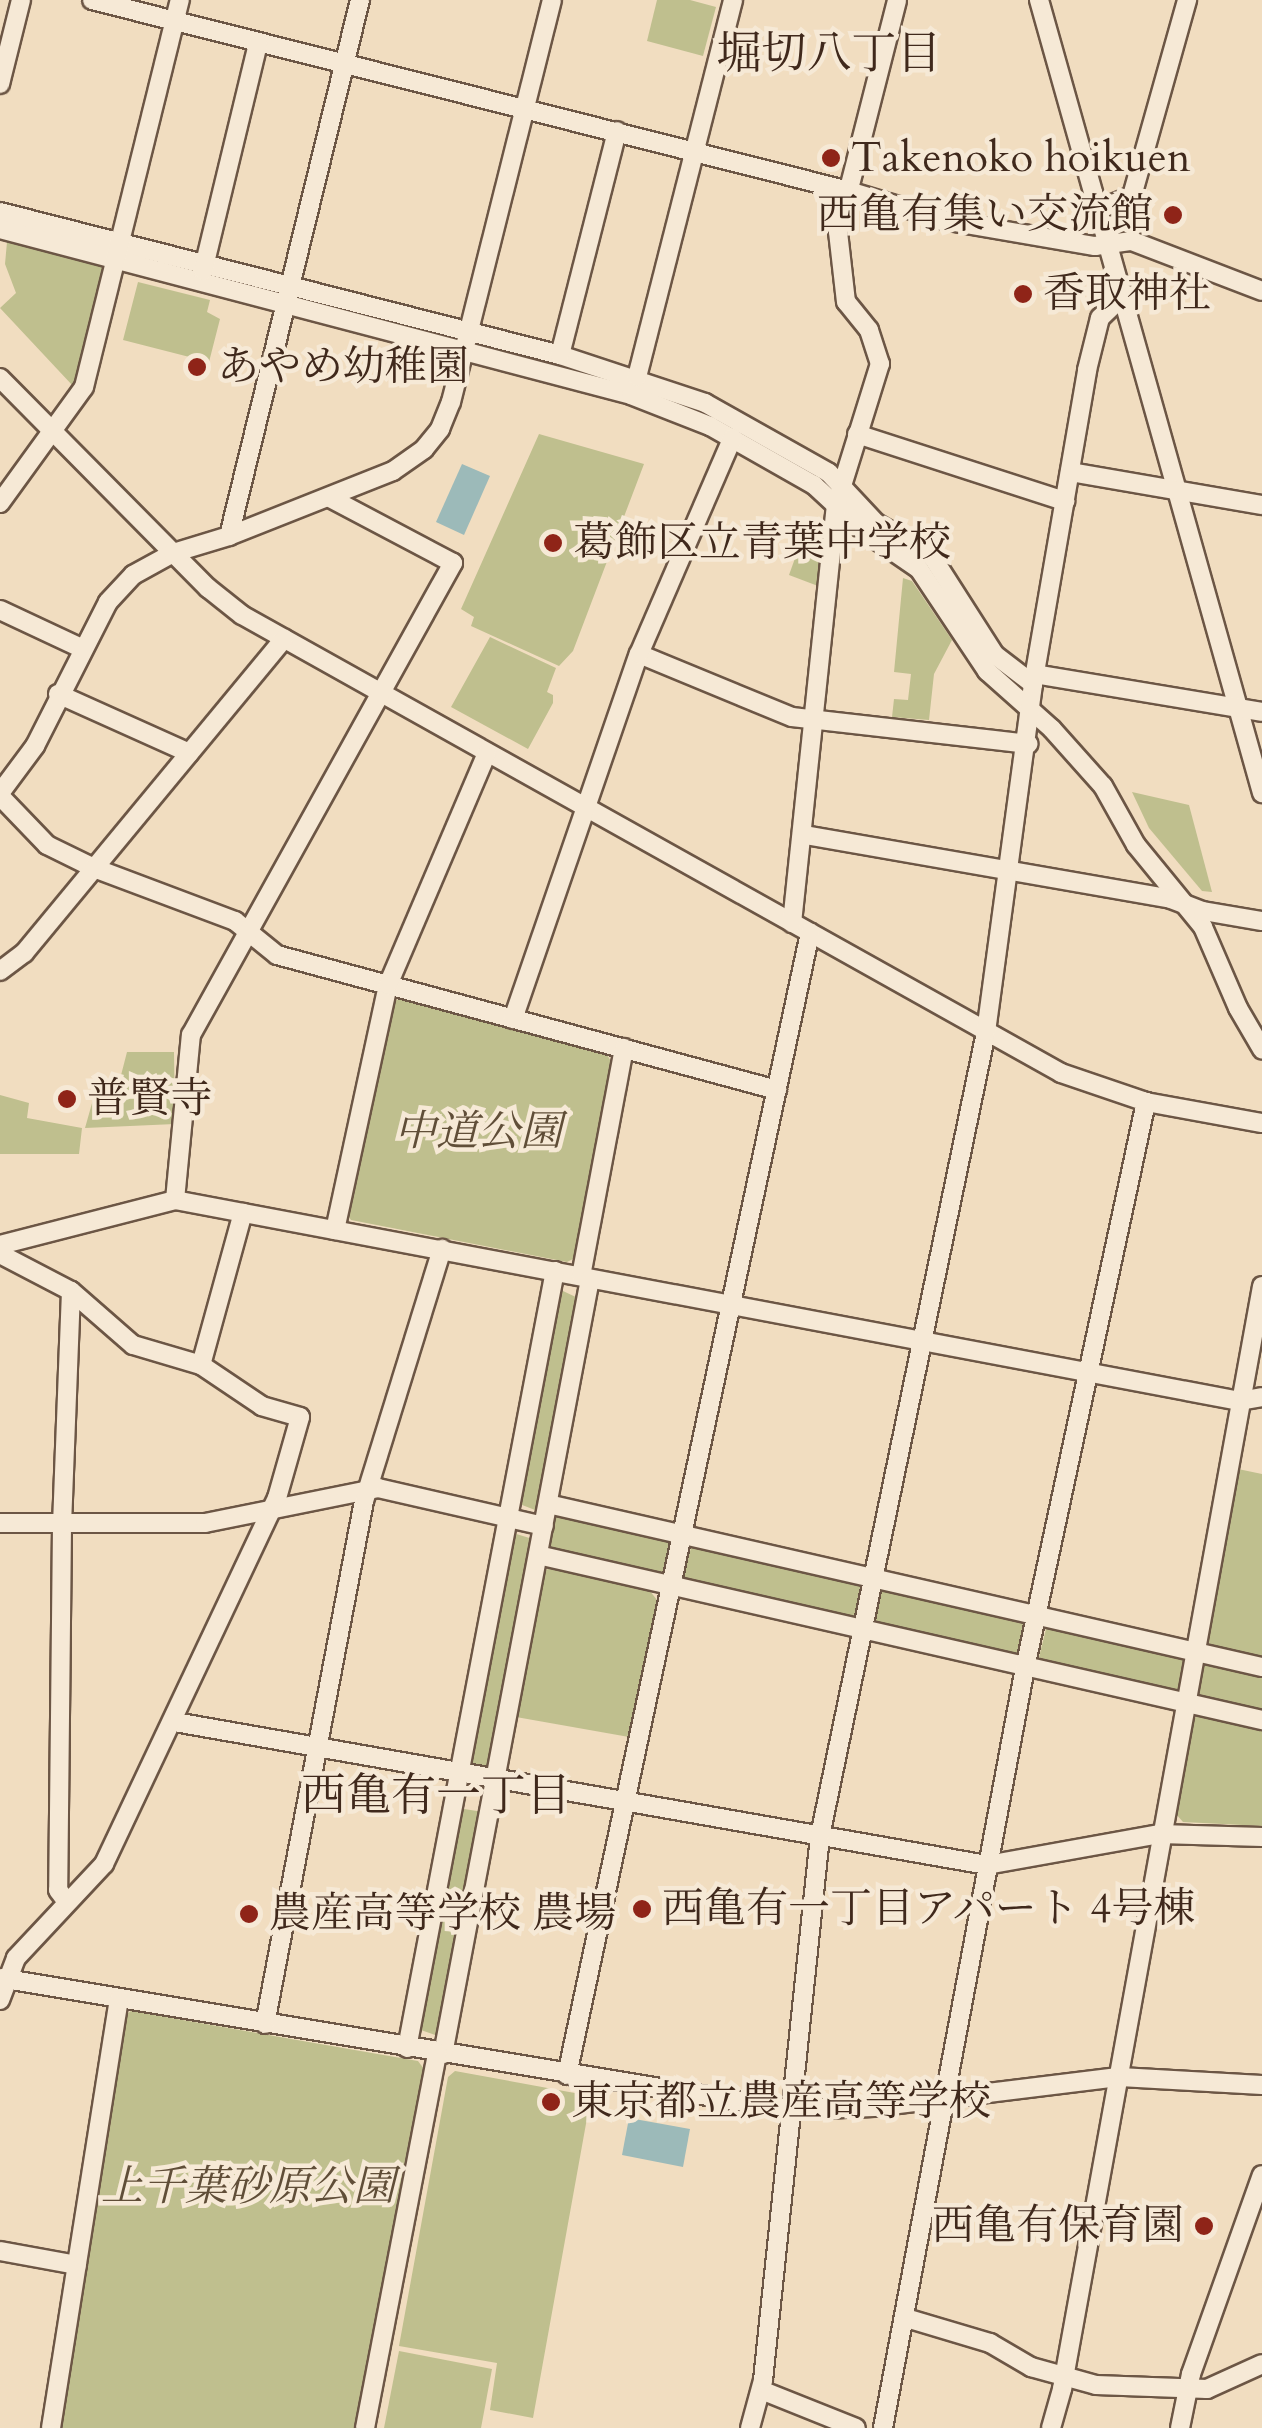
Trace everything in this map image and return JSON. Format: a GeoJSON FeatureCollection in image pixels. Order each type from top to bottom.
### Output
{"type":"FeatureCollection","features":[{"type":"Feature","properties":{"kind":"street"},"geometry":{"type":"LineString","coordinates":[[0,84],[21,0]]}},
{"type":"Feature","properties":{"kind":"street"},"geometry":{"type":"LineString","coordinates":[[92,0],[849,190],[950,222],[1111,246],[1132,242],[1262,291]]}},
{"type":"Feature","properties":{"kind":"street"},"geometry":{"type":"LineString","coordinates":[[0,504],[84,387],[180,0]]}},
{"type":"Feature","properties":{"kind":"street"},"geometry":{"type":"LineString","coordinates":[[229,536],[360,0]]}},
{"type":"Feature","properties":{"kind":"street"},"geometry":{"type":"LineString","coordinates":[[552,0],[467,339],[446,416],[432,440],[402,466],[330,498],[173,553],[119,588],[82,648],[35,746],[0,795],[48,845],[94,868],[248,928],[277,955],[777,1090]]}},
{"type":"Feature","properties":{"kind":"street"},"geometry":{"type":"LineString","coordinates":[[637,378],[733,0]]}},
{"type":"Feature","properties":{"kind":"street"},"geometry":{"type":"LineString","coordinates":[[792,923],[836,505],[880,364],[869,330],[846,302],[838,259],[838,232],[896,0]]}},
{"type":"Feature","properties":{"kind":"street"},"geometry":{"type":"LineString","coordinates":[[1039,0],[1125,294],[1262,793]]}},
{"type":"Feature","properties":{"kind":"street"},"geometry":{"type":"LineString","coordinates":[[1100,209],[1132,196],[1187,0]]}},
{"type":"Feature","properties":{"kind":"street"},"geometry":{"type":"LineString","coordinates":[[203,272],[258,43]]}},
{"type":"Feature","properties":{"kind":"street"},"geometry":{"type":"LineString","coordinates":[[560,355],[617,131]]}},
{"type":"Feature","properties":{"kind":"street"},"geometry":{"type":"LineString","coordinates":[[0,212],[118,250],[467,339],[560,355],[637,378],[744,423],[829,473],[876,522],[930,556],[994,655],[1034,679],[1262,712]]}},
{"type":"Feature","properties":{"kind":"street"},"geometry":{"type":"LineString","coordinates":[[0,230],[118,250]]}},
{"type":"Feature","properties":{"kind":"street"},"geometry":{"type":"LineString","coordinates":[[750,2428],[761,2390],[820,1836],[986,1032],[1034,679],[1100,318],[1125,294]]}},
{"type":"Feature","properties":{"kind":"street"},"geometry":{"type":"LineString","coordinates":[[467,339],[631,395],[733,438],[814,485],[919,570],[987,671],[1103,786],[1136,845],[1189,906],[1262,1049]]}},
{"type":"Feature","properties":{"kind":"street"},"geometry":{"type":"LineString","coordinates":[[0,378],[173,553],[242,614],[284,639],[1061,1073],[1146,1102],[1262,1123]]}},
{"type":"Feature","properties":{"kind":"street"},"geometry":{"type":"LineString","coordinates":[[857,434],[1065,501]]}},
{"type":"Feature","properties":{"kind":"street"},"geometry":{"type":"LineString","coordinates":[[513,1018],[640,654],[733,438]]}},
{"type":"Feature","properties":{"kind":"street"},"geometry":{"type":"LineString","coordinates":[[1070,472],[1262,505]]}},
{"type":"Feature","properties":{"kind":"street"},"geometry":{"type":"LineString","coordinates":[[175,1200],[192,1035],[453,563],[330,498]]}},
{"type":"Feature","properties":{"kind":"street"},"geometry":{"type":"LineString","coordinates":[[0,610],[82,648]]}},
{"type":"Feature","properties":{"kind":"street"},"geometry":{"type":"LineString","coordinates":[[0,972],[24,953],[284,639]]}},
{"type":"Feature","properties":{"kind":"street"},"geometry":{"type":"LineString","coordinates":[[640,654],[769,708],[814,721],[1028,744]]}},
{"type":"Feature","properties":{"kind":"street"},"geometry":{"type":"LineString","coordinates":[[58,694],[189,754]]}},
{"type":"Feature","properties":{"kind":"street"},"geometry":{"type":"LineString","coordinates":[[335,1230],[388,985],[487,753]]}},
{"type":"Feature","properties":{"kind":"street"},"geometry":{"type":"LineString","coordinates":[[804,835],[1262,921]]}},
{"type":"Feature","properties":{"kind":"street"},"geometry":{"type":"LineString","coordinates":[[567,2076],[810,933]]}},
{"type":"Feature","properties":{"kind":"street"},"geometry":{"type":"LineString","coordinates":[[365,2428],[544,1526],[624,1048]]}},
{"type":"Feature","properties":{"kind":"street"},"geometry":{"type":"LineString","coordinates":[[883,2428],[948,2098],[1025,1668],[1146,1102]]}},
{"type":"Feature","properties":{"kind":"street"},"geometry":{"type":"LineString","coordinates":[[0,1245],[175,1200],[1240,1401],[1262,1397]]}},
{"type":"Feature","properties":{"kind":"street"},"geometry":{"type":"LineString","coordinates":[[201,1365],[243,1213]]}},
{"type":"Feature","properties":{"kind":"street"},"geometry":{"type":"LineString","coordinates":[[266,2024],[368,1489],[442,1249]]}},
{"type":"Feature","properties":{"kind":"street"},"geometry":{"type":"LineString","coordinates":[[0,1254],[70,1292],[133,1346],[201,1365],[262,1406],[300,1417],[290,1460],[270,1510],[175,1722],[104,1864],[16,1958],[3,1979],[0,2000]]}},
{"type":"Feature","properties":{"kind":"street"},"geometry":{"type":"LineString","coordinates":[[407,2048],[555,1270]]}},
{"type":"Feature","properties":{"kind":"street"},"geometry":{"type":"LineString","coordinates":[[1051,2428],[1120,2078],[1160,1834],[1262,1286]]}},
{"type":"Feature","properties":{"kind":"street"},"geometry":{"type":"LineString","coordinates":[[67,1902],[58,1890],[62,1526],[70,1292]]}},
{"type":"Feature","properties":{"kind":"street"},"geometry":{"type":"LineString","coordinates":[[0,1523],[204,1523],[368,1489],[544,1526]]}},
{"type":"Feature","properties":{"kind":"street"},"geometry":{"type":"LineString","coordinates":[[548,1504],[1262,1667]]}},
{"type":"Feature","properties":{"kind":"street"},"geometry":{"type":"LineString","coordinates":[[538,1555],[1262,1720]]}},
{"type":"Feature","properties":{"kind":"street"},"geometry":{"type":"LineString","coordinates":[[175,1722],[987,1865],[1160,1834],[1262,1837]]}},
{"type":"Feature","properties":{"kind":"street"},"geometry":{"type":"LineString","coordinates":[[3,1979],[567,2076],[792,2110],[948,2098],[1120,2078],[1262,2085]]}},
{"type":"Feature","properties":{"kind":"street"},"geometry":{"type":"LineString","coordinates":[[50,2428],[119,1998]]}},
{"type":"Feature","properties":{"kind":"street"},"geometry":{"type":"LineString","coordinates":[[1180,2428],[1187,2388],[1262,2175]]}},
{"type":"Feature","properties":{"kind":"street"},"geometry":{"type":"LineString","coordinates":[[0,2251],[77,2265]]}},
{"type":"Feature","properties":{"kind":"street"},"geometry":{"type":"LineString","coordinates":[[906,2318],[990,2343],[1031,2368],[1096,2385],[1208,2390],[1262,2364]]}},
{"type":"Feature","properties":{"kind":"street"},"geometry":{"type":"LineString","coordinates":[[761,2390],[856,2428]]}},
{"type":"Feature","properties":{"kind":"green space"},"geometry":{"type":"Polygon","coordinates":[[[657,0],[690,0],[716,7],[703,56],[647,41],[657,0]]]}},
{"type":"Feature","properties":{"kind":"green space"},"geometry":{"type":"Polygon","coordinates":[[[14,238],[99,261],[104,271],[78,382],[73,386],[0,308],[16,293],[5,264],[7,242],[14,238]]]}},
{"type":"Feature","properties":{"kind":"green space"},"geometry":{"type":"Polygon","coordinates":[[[138,282],[210,300],[207,312],[220,319],[209,362],[123,340],[138,282]]]}},
{"type":"Feature","properties":{"kind":"green space"},"geometry":{"type":"Polygon","coordinates":[[[539,434],[644,464],[573,651],[559,666],[471,626],[474,617],[461,609],[539,434]]]}},
{"type":"Feature","properties":{"kind":"green space"},"geometry":{"type":"Polygon","coordinates":[[[803,536],[824,544],[818,586],[789,575],[803,536]]]}},
{"type":"Feature","properties":{"kind":"green space"},"geometry":{"type":"Polygon","coordinates":[[[903,578],[912,581],[952,640],[934,674],[929,720],[892,717],[894,699],[908,700],[911,674],[894,672],[903,578]]]}},
{"type":"Feature","properties":{"kind":"green space"},"geometry":{"type":"Polygon","coordinates":[[[490,637],[556,668],[547,692],[553,695],[553,703],[528,749],[451,707],[490,637]]]}},
{"type":"Feature","properties":{"kind":"green space"},"geometry":{"type":"Polygon","coordinates":[[[1132,792],[1189,805],[1212,892],[1202,891],[1149,828],[1132,792]]]}},
{"type":"Feature","properties":{"kind":"green space","name":"中道公園"},"geometry":{"type":"Polygon","coordinates":[[[401,997],[605,1051],[613,1065],[577,1257],[567,1262],[351,1220],[346,1213],[393,1003],[401,997]]]}},
{"type":"Feature","properties":{"kind":"green space"},"geometry":{"type":"Polygon","coordinates":[[[127,1052],[174,1052],[175,1124],[85,1128],[98,1082],[119,1083],[127,1052]]]}},
{"type":"Feature","properties":{"kind":"green space"},"geometry":{"type":"Polygon","coordinates":[[[0,1095],[29,1103],[27,1118],[82,1128],[79,1154],[0,1154],[0,1095]]]}},
{"type":"Feature","properties":{"kind":"green space"},"geometry":{"type":"Polygon","coordinates":[[[563,1291],[580,1299],[540,1506],[535,1510],[517,1503],[558,1295],[563,1291]]]}},
{"type":"Feature","properties":{"kind":"green space"},"geometry":{"type":"Polygon","coordinates":[[[1238,1469],[1262,1474],[1262,1658],[1211,1646],[1206,1637],[1238,1469]]]}},
{"type":"Feature","properties":{"kind":"green space"},"geometry":{"type":"Polygon","coordinates":[[[564,1513],[665,1536],[670,1544],[663,1571],[655,1575],[553,1551],[549,1546],[556,1517],[564,1513]]]}},
{"type":"Feature","properties":{"kind":"green space"},"geometry":{"type":"Polygon","coordinates":[[[513,1533],[536,1540],[489,1768],[472,1765],[467,1759],[513,1533]]]}},
{"type":"Feature","properties":{"kind":"green space"},"geometry":{"type":"Polygon","coordinates":[[[700,1544],[857,1581],[861,1587],[855,1614],[849,1617],[689,1582],[683,1576],[691,1548],[700,1544]]]}},
{"type":"Feature","properties":{"kind":"green space"},"geometry":{"type":"Polygon","coordinates":[[[549,1568],[650,1591],[657,1600],[629,1737],[516,1717],[542,1574],[549,1568]]]}},
{"type":"Feature","properties":{"kind":"green space"},"geometry":{"type":"Polygon","coordinates":[[[891,1587],[1024,1617],[1028,1625],[1021,1654],[1014,1658],[878,1626],[873,1619],[880,1592],[891,1587]]]}},
{"type":"Feature","properties":{"kind":"green space"},"geometry":{"type":"Polygon","coordinates":[[[1055,1623],[1179,1653],[1186,1661],[1180,1689],[1172,1693],[1045,1664],[1039,1657],[1046,1629],[1055,1623]]]}},
{"type":"Feature","properties":{"kind":"green space"},"geometry":{"type":"Polygon","coordinates":[[[1212,1661],[1262,1673],[1262,1713],[1203,1700],[1197,1693],[1203,1666],[1212,1661]]]}},
{"type":"Feature","properties":{"kind":"green space"},"geometry":{"type":"Polygon","coordinates":[[[1201,1714],[1262,1728],[1262,1826],[1183,1822],[1176,1814],[1192,1720],[1201,1714]]]}},
{"type":"Feature","properties":{"kind":"green space"},"geometry":{"type":"Polygon","coordinates":[[[458,1808],[483,1812],[438,2036],[418,2029],[458,1808]]]}},
{"type":"Feature","properties":{"kind":"green space","name":"上千葉砂原公園"},"geometry":{"type":"Polygon","coordinates":[[[131,2011],[418,2061],[424,2069],[354,2428],[58,2428],[121,2018],[131,2011]]]}},
{"type":"Feature","properties":{"kind":"green space"},"geometry":{"type":"Polygon","coordinates":[[[455,2071],[591,2096],[533,2418],[490,2410],[497,2363],[399,2346],[448,2077],[455,2071]]]}},
{"type":"Feature","properties":{"kind":"green space"},"geometry":{"type":"Polygon","coordinates":[[[399,2351],[492,2369],[481,2428],[384,2428],[399,2351]]]}},
{"type":"Feature","properties":{"kind":"water"},"geometry":{"type":"Polygon","coordinates":[[[462,464],[490,476],[464,535],[436,522],[462,464]]]}},
{"type":"Feature","properties":{"kind":"water"},"geometry":{"type":"Polygon","coordinates":[[[629,2118],[690,2129],[683,2167],[622,2155],[629,2118]]]}},
{"type":"Feature","properties":{"kind":"place","name":"Takenoko hoikuen"},"geometry":{"type":"Point","coordinates":[831,158]}},
{"type":"Feature","properties":{"kind":"place","name":"西亀有集い交流館"},"geometry":{"type":"Point","coordinates":[1173,215]}},
{"type":"Feature","properties":{"kind":"place","name":"香取神社"},"geometry":{"type":"Point","coordinates":[1023,294]}},
{"type":"Feature","properties":{"kind":"place","name":"あやめ幼稚園"},"geometry":{"type":"Point","coordinates":[197,367]}},
{"type":"Feature","properties":{"kind":"place","name":"葛飾区立青葉中学校"},"geometry":{"type":"Point","coordinates":[553,543]}},
{"type":"Feature","properties":{"kind":"place","name":"普賢寺"},"geometry":{"type":"Point","coordinates":[67,1099]}},
{"type":"Feature","properties":{"kind":"place","name":"西亀有一丁目アパート 4号棟"},"geometry":{"type":"Point","coordinates":[642,1909]}},
{"type":"Feature","properties":{"kind":"place","name":"農産高等学校 農場"},"geometry":{"type":"Point","coordinates":[249,1914]}},
{"type":"Feature","properties":{"kind":"place","name":"東京都立農産高等学校"},"geometry":{"type":"Point","coordinates":[551,2102]}},
{"type":"Feature","properties":{"kind":"place","name":"西亀有保育園"},"geometry":{"type":"Point","coordinates":[1204,2226]}},
{"type":"Feature","properties":{"kind":"district","name":"堀切八丁目"},"geometry":{"type":"Point","coordinates":[829,54]}},
{"type":"Feature","properties":{"kind":"district","name":"西亀有一丁目"},"geometry":{"type":"Point","coordinates":[436,1796]}}]}
